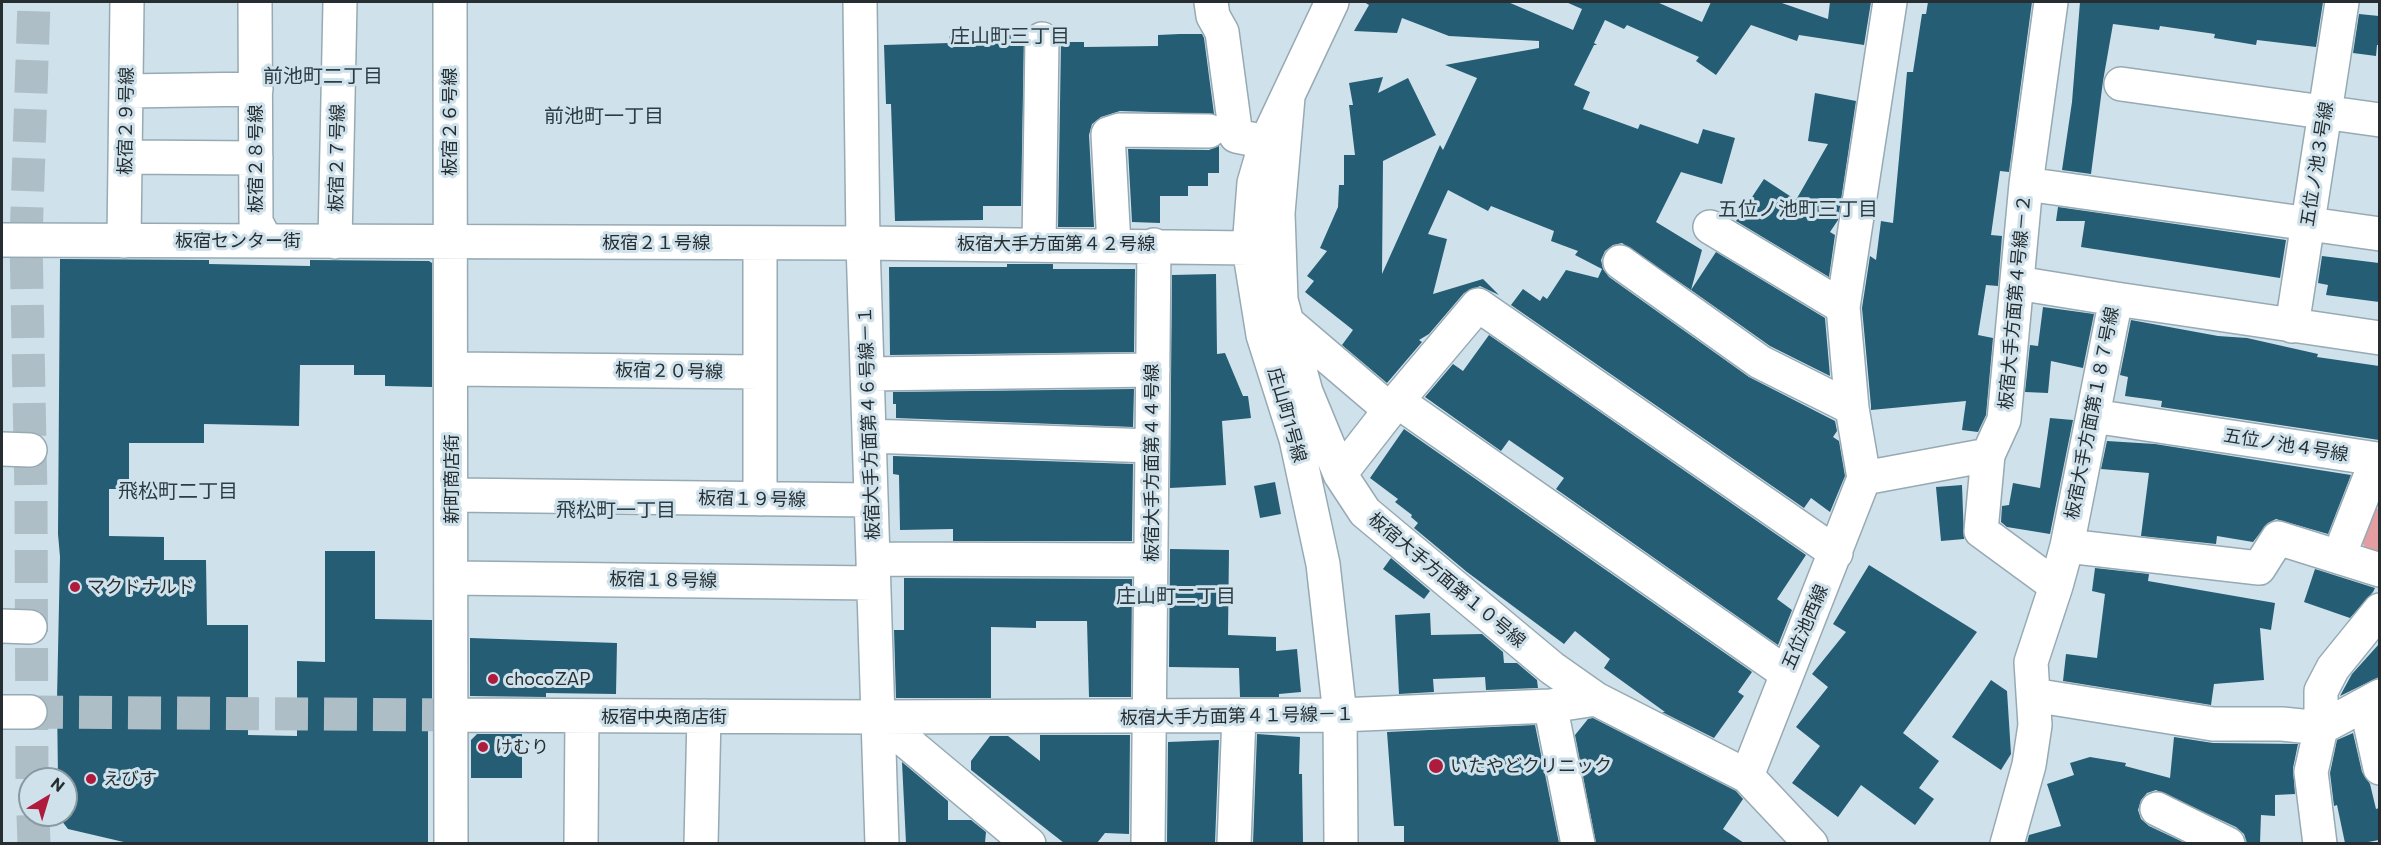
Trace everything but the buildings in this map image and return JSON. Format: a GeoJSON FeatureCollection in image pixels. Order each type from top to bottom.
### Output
{"type":"FeatureCollection","features":[{"type":"Feature","properties":{"kind":"street","name":"板宿２９号線"},"geometry":{"type":"LineString","coordinates":[[124,241],[127,2]]}},
{"type":"Feature","properties":{"kind":"street","name":"板宿２８号線"},"geometry":{"type":"LineString","coordinates":[[255,2],[256,222],[266,241]]}},
{"type":"Feature","properties":{"kind":"street","name":"板宿２７号線"},"geometry":{"type":"LineString","coordinates":[[335,242],[340,2]]}},
{"type":"Feature","properties":{"kind":"street","name":"板宿２６号線"},"geometry":{"type":"LineString","coordinates":[[450,2],[450,243]]}},
{"type":"Feature","properties":{"kind":"street","name":"板宿大手方面第４６号線－１"},"geometry":{"type":"LineString","coordinates":[[860,2],[863,243],[882,843]]}},
{"type":"Feature","properties":{"kind":"street"},"geometry":{"type":"LineString","coordinates":[[1211,2],[1213,16],[1222,32],[1236,136],[1266,142]]}},
{"type":"Feature","properties":{"kind":"street","name":"庄山町1号線"},"geometry":{"type":"LineString","coordinates":[[1332,2],[1266,142],[1254,183],[1250,248],[1263,335],[1296,439],[1323,564],[1340,715],[1341,843]]}},
{"type":"Feature","properties":{"kind":"street"},"geometry":{"type":"LineString","coordinates":[[1890,2],[1844,306],[1852,408],[1864,478],[1988,455]]}},
{"type":"Feature","properties":{"kind":"street","name":"板宿大手方面第４号線－２"},"geometry":{"type":"LineString","coordinates":[[2051,2],[2026,184],[2004,420],[1988,455],[1981,531],[2056,586]]}},
{"type":"Feature","properties":{"kind":"street","name":"五位ノ池３号線"},"geometry":{"type":"LineString","coordinates":[[2292,326],[2342,2]]}},
{"type":"Feature","properties":{"kind":"street"},"geometry":{"type":"LineString","coordinates":[[1039,244],[1042,39]]}},
{"type":"Feature","properties":{"kind":"street"},"geometry":{"type":"LineString","coordinates":[[2121,84],[2379,120]]}},
{"type":"Feature","properties":{"kind":"street"},"geometry":{"type":"LineString","coordinates":[[126,90],[256,89]]}},
{"type":"Feature","properties":{"kind":"street","name":"板宿大手方面第１０号線"},"geometry":{"type":"LineString","coordinates":[[1288,97],[1278,213],[1281,300],[1306,392],[1340,474],[1365,512],[1552,668],[1596,699],[1747,776],[1811,843]]}},
{"type":"Feature","properties":{"kind":"street"},"geometry":{"type":"LineString","coordinates":[[1114,245],[1108,134],[1120,130],[1209,131]]}},
{"type":"Feature","properties":{"kind":"street"},"geometry":{"type":"LineString","coordinates":[[126,157],[256,158]]}},
{"type":"Feature","properties":{"kind":"street"},"geometry":{"type":"LineString","coordinates":[[2026,184],[2379,234]]}},
{"type":"Feature","properties":{"kind":"street"},"geometry":{"type":"LineString","coordinates":[[1710,227],[1844,306]]}},
{"type":"Feature","properties":{"kind":"street","name":"板宿センター街"},"geometry":{"type":"LineString","coordinates":[[14,240],[450,243]]}},
{"type":"Feature","properties":{"kind":"street","name":"板宿２１号線"},"geometry":{"type":"LineString","coordinates":[[450,243],[863,243]]}},
{"type":"Feature","properties":{"kind":"street","name":"新町商店街"},"geometry":{"type":"LineString","coordinates":[[450,243],[453,495],[451,715]]}},
{"type":"Feature","properties":{"kind":"street"},"geometry":{"type":"LineString","coordinates":[[760,243],[760,499]]}},
{"type":"Feature","properties":{"kind":"street","name":"板宿大手方面第４２号線"},"geometry":{"type":"LineString","coordinates":[[863,243],[1250,248]]}},
{"type":"Feature","properties":{"kind":"street","name":"板宿大手方面第４４号線"},"geometry":{"type":"LineString","coordinates":[[1149,843],[1154,245]]}},
{"type":"Feature","properties":{"kind":"street"},"geometry":{"type":"LineString","coordinates":[[1620,262],[1760,362],[1852,408]]}},
{"type":"Feature","properties":{"kind":"street","name":"板宿大手方面第１８７号線"},"geometry":{"type":"LineString","coordinates":[[2018,283],[2116,299],[2067,546],[2056,586]]}},
{"type":"Feature","properties":{"kind":"street"},"geometry":{"type":"LineString","coordinates":[[2116,299],[2379,338]]}},
{"type":"Feature","properties":{"kind":"street"},"geometry":{"type":"LineString","coordinates":[[1340,474],[1393,405],[1478,306],[1836,553]]}},
{"type":"Feature","properties":{"kind":"street"},"geometry":{"type":"LineString","coordinates":[[1288,323],[1393,405],[1786,673]]}},
{"type":"Feature","properties":{"kind":"street","name":"板宿２０号線"},"geometry":{"type":"LineString","coordinates":[[451,369],[760,372]]}},
{"type":"Feature","properties":{"kind":"street"},"geometry":{"type":"LineString","coordinates":[[867,374],[1153,370]]}},
{"type":"Feature","properties":{"kind":"street","name":"五位ノ池４号線"},"geometry":{"type":"LineString","coordinates":[[2093,416],[2377,459],[2339,556]]}},
{"type":"Feature","properties":{"kind":"street"},"geometry":{"type":"LineString","coordinates":[[869,436],[1152,446]]}},
{"type":"Feature","properties":{"kind":"street","name":"五位池西線"},"geometry":{"type":"LineString","coordinates":[[1747,776],[1864,478]]}},
{"type":"Feature","properties":{"kind":"street","name":"板宿１９号線"},"geometry":{"type":"LineString","coordinates":[[453,495],[871,500]]}},
{"type":"Feature","properties":{"kind":"street"},"geometry":{"type":"LineString","coordinates":[[2067,546],[2259,568],[2278,538],[2379,570]]}},
{"type":"Feature","properties":{"kind":"street","name":"板宿１８号線"},"geometry":{"type":"LineString","coordinates":[[452,578],[873,571],[1151,560]]}},
{"type":"Feature","properties":{"kind":"street"},"geometry":{"type":"LineString","coordinates":[[2007,843],[2029,765],[2035,725],[2031,662],[2056,586]]}},
{"type":"Feature","properties":{"kind":"street"},"geometry":{"type":"LineString","coordinates":[[2320,843],[2311,772],[2321,728],[2321,691],[2346,650],[2379,610]]}},
{"type":"Feature","properties":{"kind":"street"},"geometry":{"type":"LineString","coordinates":[[2032,695],[2213,724],[2282,724],[2321,728],[2373,700],[2379,768]]}},
{"type":"Feature","properties":{"kind":"street","name":"板宿大手方面第４１号線－１"},"geometry":{"type":"LineString","coordinates":[[878,717],[1340,715],[1550,706],[1596,699]]}},
{"type":"Feature","properties":{"kind":"street"},"geometry":{"type":"LineString","coordinates":[[451,715],[451,843]]}},
{"type":"Feature","properties":{"kind":"street","name":"板宿中央商店街"},"geometry":{"type":"LineString","coordinates":[[451,715],[878,717]]}},
{"type":"Feature","properties":{"kind":"street"},"geometry":{"type":"LineString","coordinates":[[1234,843],[1239,716]]}},
{"type":"Feature","properties":{"kind":"street"},"geometry":{"type":"LineString","coordinates":[[581,843],[582,717]]}},
{"type":"Feature","properties":{"kind":"street"},"geometry":{"type":"LineString","coordinates":[[701,843],[704,717]]}},
{"type":"Feature","properties":{"kind":"street"},"geometry":{"type":"LineString","coordinates":[[878,717],[1029,843]]}},
{"type":"Feature","properties":{"kind":"street"},"geometry":{"type":"LineString","coordinates":[[1553,719],[1578,843]]}},
{"type":"Feature","properties":{"kind":"street"},"geometry":{"type":"LineString","coordinates":[[2157,809],[2227,834]]}},
{"type":"Feature","properties":{"kind":"shaded area"},"geometry":{"type":"Polygon","coordinates":[[[2376,508],[2379,510],[2379,557],[2369,555],[2362,542],[2376,508]]]}},
{"type":"Feature","properties":{"kind":"tunnel"},"geometry":{"type":"LineString","coordinates":[[32,767],[31,496],[26,240],[34,2]]}},
{"type":"Feature","properties":{"kind":"tunnel"},"geometry":{"type":"LineString","coordinates":[[30,712],[451,715]]}},
{"type":"Feature","properties":{"kind":"tunnel"},"geometry":{"type":"LineString","coordinates":[[33,827],[34,844]]}},
{"type":"Feature","properties":{"kind":"place","name":"マクドナルド"},"geometry":{"type":"Point","coordinates":[75,587]}},
{"type":"Feature","properties":{"kind":"place","name":"chocoZAP"},"geometry":{"type":"Point","coordinates":[493,679]}},
{"type":"Feature","properties":{"kind":"place","name":"けむり"},"geometry":{"type":"Point","coordinates":[483,747]}},
{"type":"Feature","properties":{"kind":"place","name":"いたやどクリニック"},"geometry":{"type":"Point","coordinates":[1436,766]}},
{"type":"Feature","properties":{"kind":"place","name":"えびす"},"geometry":{"type":"Point","coordinates":[91,779]}},
{"type":"Feature","properties":{"kind":"district","name":"庄山町三丁目"},"geometry":{"type":"Point","coordinates":[1010,36]}},
{"type":"Feature","properties":{"kind":"district","name":"前池町二丁目"},"geometry":{"type":"Point","coordinates":[323,76]}},
{"type":"Feature","properties":{"kind":"district","name":"前池町一丁目"},"geometry":{"type":"Point","coordinates":[604,116]}},
{"type":"Feature","properties":{"kind":"district","name":"五位ノ池町三丁目"},"geometry":{"type":"Point","coordinates":[1798,209]}},
{"type":"Feature","properties":{"kind":"district","name":"飛松町二丁目"},"geometry":{"type":"Point","coordinates":[178,491]}},
{"type":"Feature","properties":{"kind":"district","name":"飛松町一丁目"},"geometry":{"type":"Point","coordinates":[616,510]}},
{"type":"Feature","properties":{"kind":"district","name":"庄山町二丁目"},"geometry":{"type":"Point","coordinates":[1176,596]}}]}
